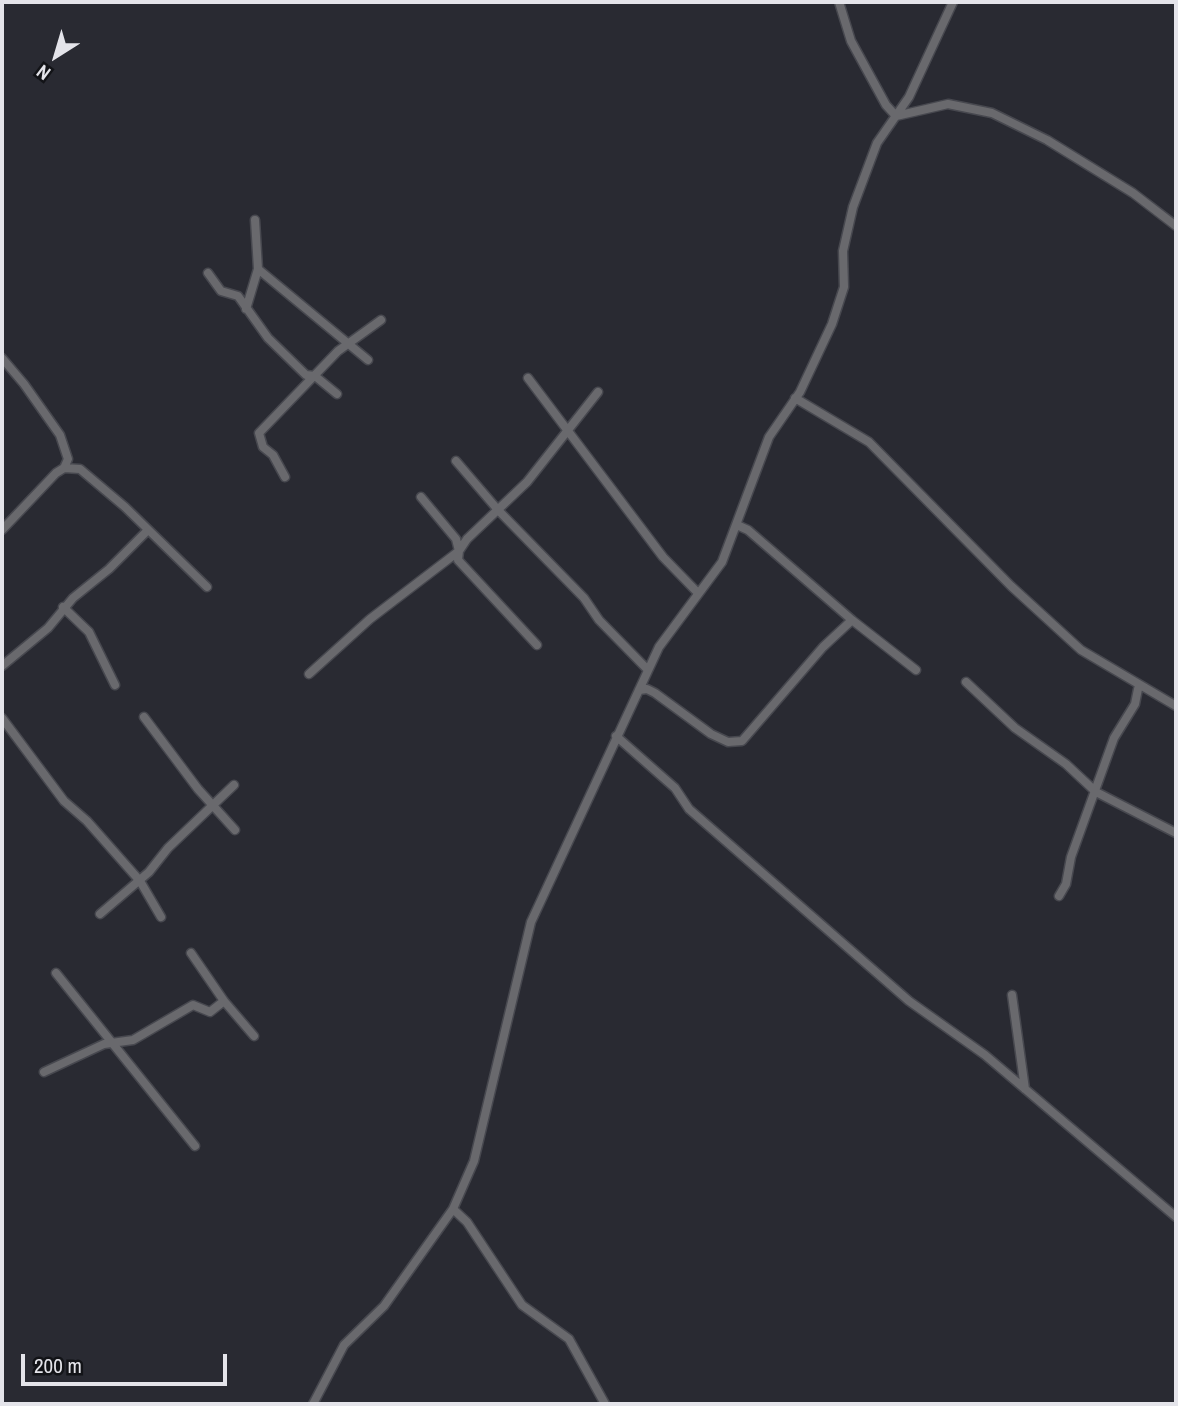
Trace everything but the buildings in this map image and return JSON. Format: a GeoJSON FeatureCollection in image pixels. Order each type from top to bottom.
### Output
{"type":"FeatureCollection","features":[{"type":"Feature","properties":{"kind":"street"},"geometry":{"type":"LineString","coordinates":[[839,2],[851,41],[886,105],[897,116]]}},
{"type":"Feature","properties":{"kind":"street"},"geometry":{"type":"LineString","coordinates":[[313,1404],[344,1345],[384,1306],[453,1209],[474,1161],[531,922],[659,647],[722,562],[769,437],[795,398],[832,324],[844,287],[843,251],[853,207],[877,143],[909,97],[953,2]]}},
{"type":"Feature","properties":{"kind":"street"},"geometry":{"type":"LineString","coordinates":[[897,116],[948,104],[992,113],[1058,147],[1133,193],[1176,226]]}},
{"type":"Feature","properties":{"kind":"street"},"geometry":{"type":"LineString","coordinates":[[246,309],[258,269],[256,220]]}},
{"type":"Feature","properties":{"kind":"street"},"geometry":{"type":"LineString","coordinates":[[258,269],[349,341],[368,360]]}},
{"type":"Feature","properties":{"kind":"street"},"geometry":{"type":"LineString","coordinates":[[208,273],[221,291],[238,296],[268,338],[306,375],[316,376],[337,394]]}},
{"type":"Feature","properties":{"kind":"street"},"geometry":{"type":"LineString","coordinates":[[285,477],[273,455],[264,447],[259,433],[349,341],[381,320]]}},
{"type":"Feature","properties":{"kind":"street"},"geometry":{"type":"LineString","coordinates":[[2,358],[60,435],[68,458],[64,468],[2,530]]}},
{"type":"Feature","properties":{"kind":"street"},"geometry":{"type":"LineString","coordinates":[[528,378],[663,557],[698,592]]}},
{"type":"Feature","properties":{"kind":"street"},"geometry":{"type":"LineString","coordinates":[[309,674],[370,619],[459,551],[527,482],[598,392]]}},
{"type":"Feature","properties":{"kind":"street"},"geometry":{"type":"LineString","coordinates":[[795,398],[869,442],[1011,586],[1081,650],[1176,706]]}},
{"type":"Feature","properties":{"kind":"street"},"geometry":{"type":"LineString","coordinates":[[456,461],[498,510],[576,590],[599,620],[648,670]]}},
{"type":"Feature","properties":{"kind":"street"},"geometry":{"type":"LineString","coordinates":[[64,468],[80,469],[125,507],[208,587]]}},
{"type":"Feature","properties":{"kind":"street"},"geometry":{"type":"LineString","coordinates":[[421,496],[456,539],[458,560],[537,645]]}},
{"type":"Feature","properties":{"kind":"street"},"geometry":{"type":"LineString","coordinates":[[737,525],[748,530],[852,620],[916,670]]}},
{"type":"Feature","properties":{"kind":"street"},"geometry":{"type":"LineString","coordinates":[[2,666],[48,628],[63,607],[109,569],[148,530]]}},
{"type":"Feature","properties":{"kind":"street"},"geometry":{"type":"LineString","coordinates":[[63,607],[89,632],[116,685]]}},
{"type":"Feature","properties":{"kind":"street"},"geometry":{"type":"LineString","coordinates":[[639,690],[647,689],[655,693],[711,734],[728,742],[742,741],[823,647],[852,620]]}},
{"type":"Feature","properties":{"kind":"street"},"geometry":{"type":"LineString","coordinates":[[965,682],[1015,727],[1066,764],[1096,793],[1176,834]]}},
{"type":"Feature","properties":{"kind":"street"},"geometry":{"type":"LineString","coordinates":[[1059,896],[1066,884],[1072,857],[1114,738],[1135,704],[1138,688]]}},
{"type":"Feature","properties":{"kind":"street"},"geometry":{"type":"LineString","coordinates":[[144,717],[235,830]]}},
{"type":"Feature","properties":{"kind":"street"},"geometry":{"type":"LineString","coordinates":[[2,718],[64,801],[87,821],[140,881],[162,917]]}},
{"type":"Feature","properties":{"kind":"street"},"geometry":{"type":"LineString","coordinates":[[616,736],[675,788],[689,809],[909,1002],[985,1055],[1176,1217]]}},
{"type":"Feature","properties":{"kind":"street"},"geometry":{"type":"LineString","coordinates":[[100,914],[140,881],[234,785]]}},
{"type":"Feature","properties":{"kind":"street"},"geometry":{"type":"LineString","coordinates":[[191,953],[224,1001],[254,1036]]}},
{"type":"Feature","properties":{"kind":"street"},"geometry":{"type":"LineString","coordinates":[[57,972],[195,1146]]}},
{"type":"Feature","properties":{"kind":"street"},"geometry":{"type":"LineString","coordinates":[[1012,995],[1025,1089]]}},
{"type":"Feature","properties":{"kind":"street"},"geometry":{"type":"LineString","coordinates":[[44,1072],[104,1044],[115,1045],[148,1033],[193,1006],[210,1012],[224,1001]]}},
{"type":"Feature","properties":{"kind":"street"},"geometry":{"type":"LineString","coordinates":[[453,1209],[467,1222],[522,1305],[569,1339],[605,1404]]}}]}
